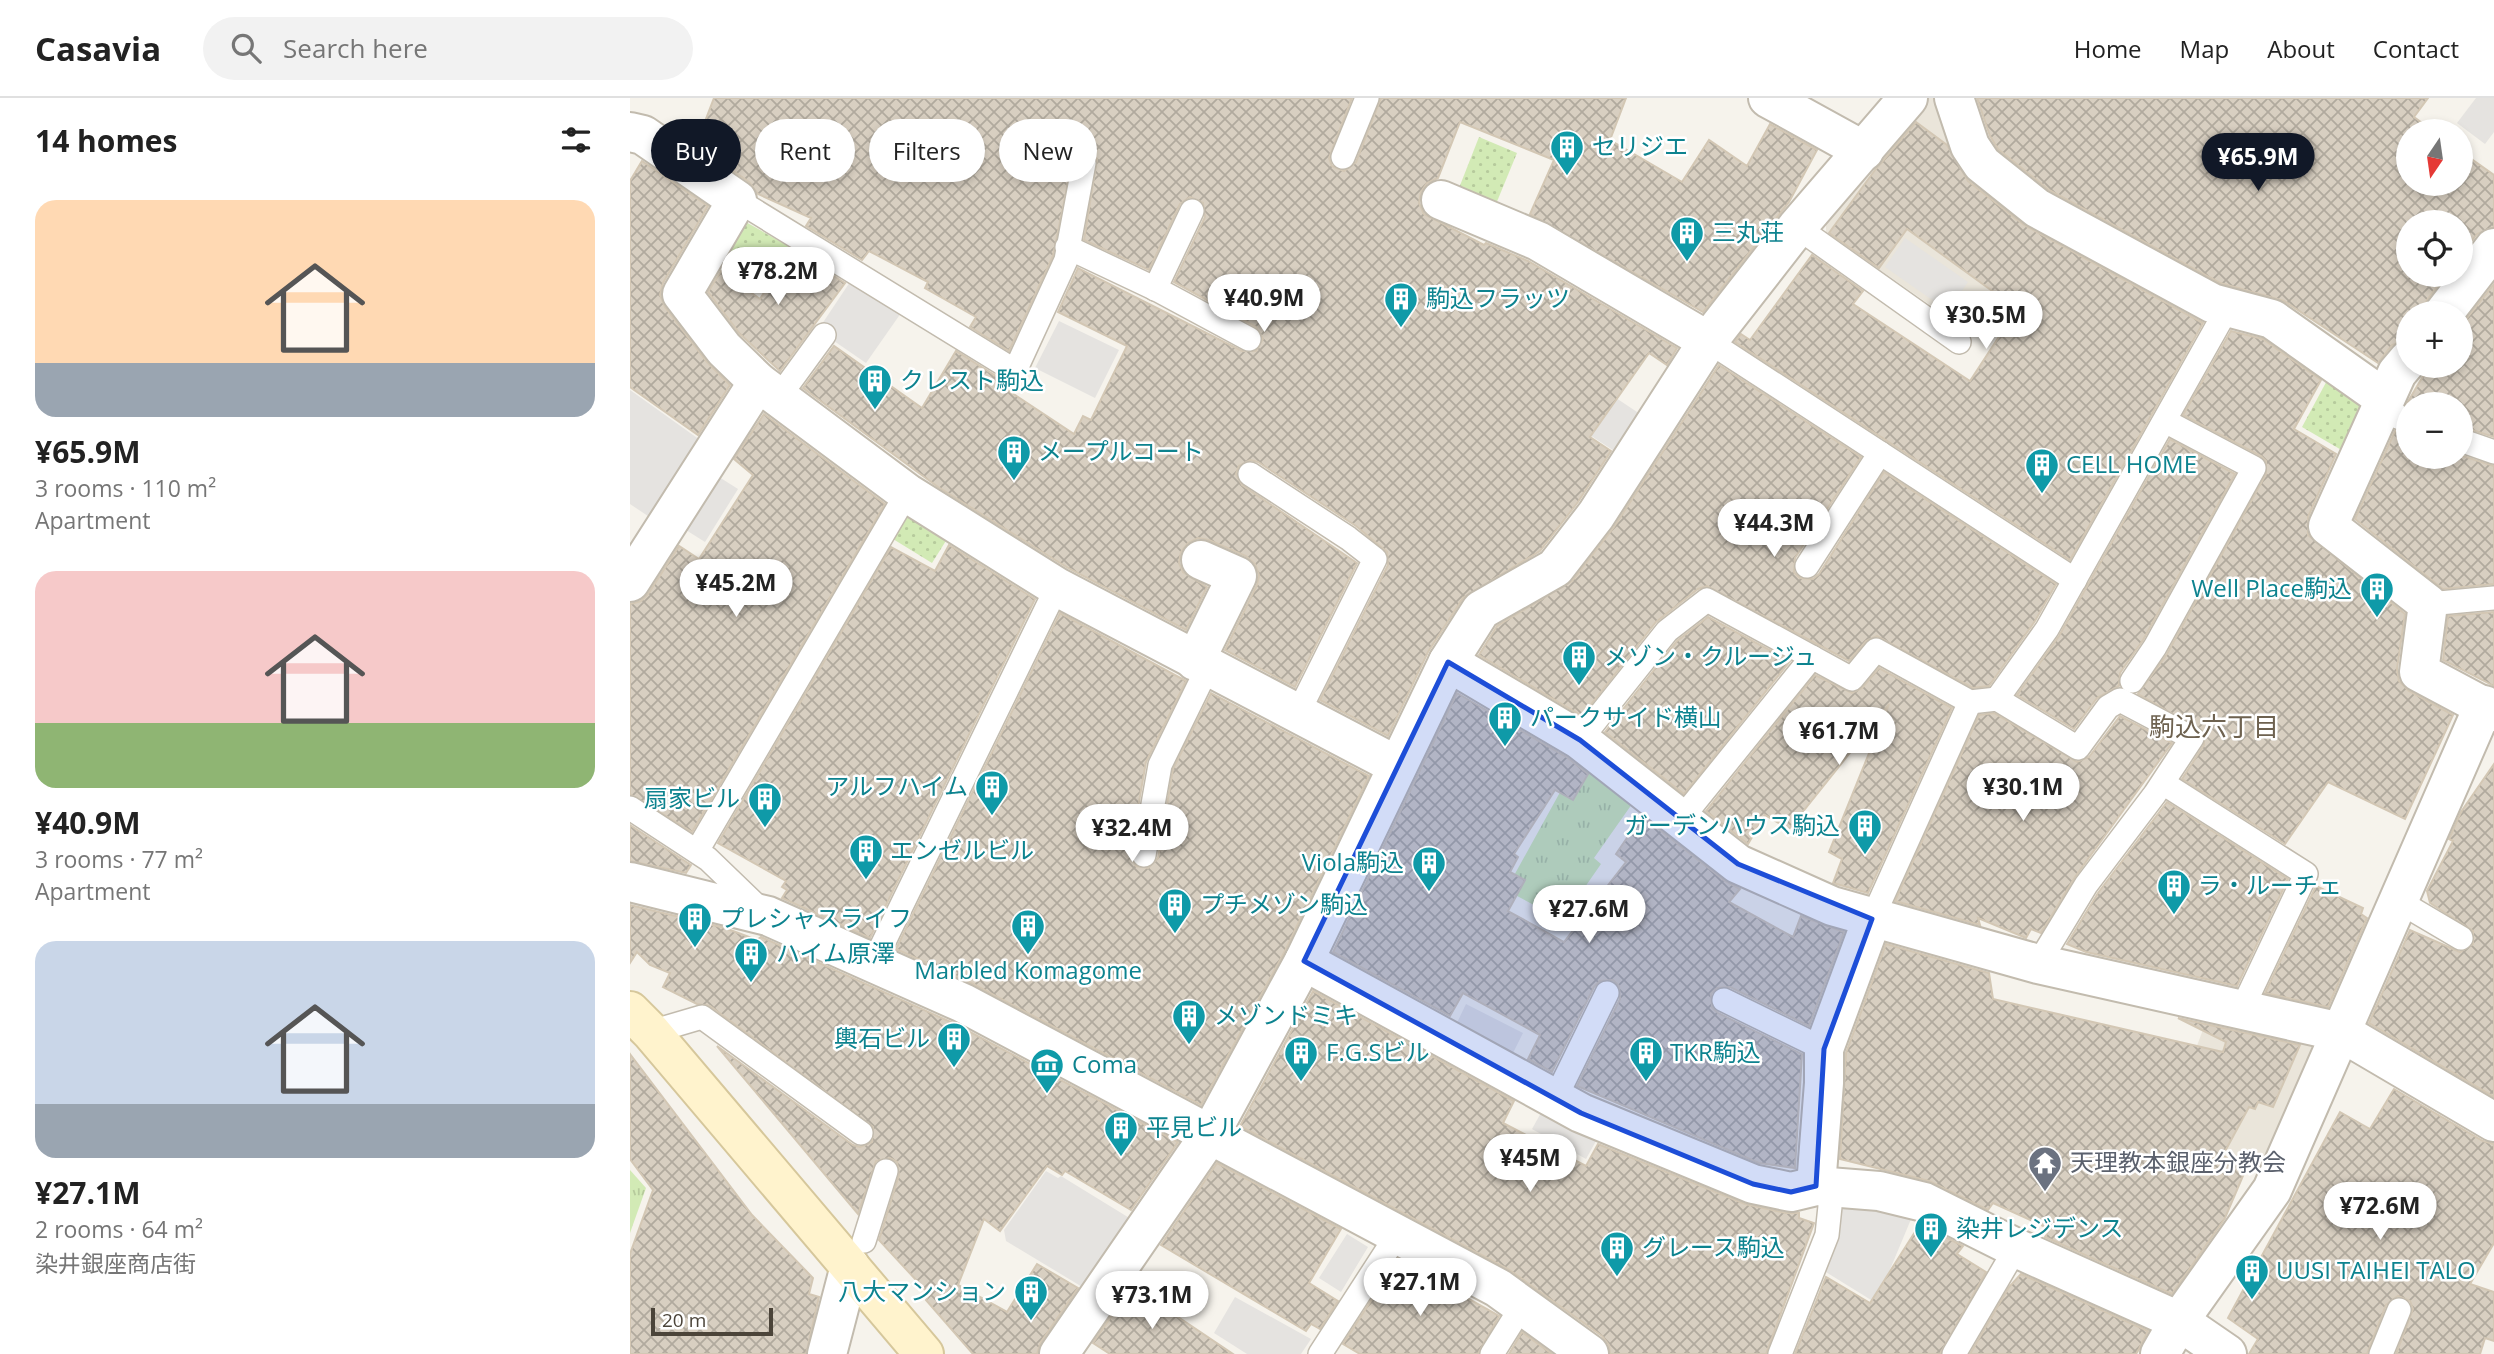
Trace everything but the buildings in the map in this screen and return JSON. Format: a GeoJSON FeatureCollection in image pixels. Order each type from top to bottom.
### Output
{"type":"FeatureCollection","features":[{"type":"Feature","properties":{"kind":"street"},"geometry":{"type":"LineString","coordinates":[[1768,98],[1864,151]]}},
{"type":"Feature","properties":{"kind":"street"},"geometry":{"type":"LineString","coordinates":[[1059,1354],[1114,1258],[1209,1136],[1304,961],[1447,662],[1481,610],[1555,568],[1596,515],[1708,341],[1797,227],[1908,98]]}},
{"type":"Feature","properties":{"kind":"street"},"geometry":{"type":"LineString","coordinates":[[1954,98],[1970,146],[1982,164],[2038,208],[2227,309],[2272,319],[2378,394],[2396,411],[2328,526],[2428,604],[2419,672],[2489,709],[2272,1190],[2179,1321],[2160,1354]]}},
{"type":"Feature","properties":{"kind":"street"},"geometry":{"type":"LineString","coordinates":[[634,141],[737,200],[682,294],[724,349],[768,390],[907,493],[1057,587],[1201,665],[1396,765]]}},
{"type":"Feature","properties":{"kind":"street"},"geometry":{"type":"LineString","coordinates":[[1441,200],[1538,241],[1708,341]]}},
{"type":"Feature","properties":{"kind":"street"},"geometry":{"type":"LineString","coordinates":[[2453,301],[2494,248]]}},
{"type":"Feature","properties":{"kind":"street"},"geometry":{"type":"LineString","coordinates":[[630,582],[768,390]]}},
{"type":"Feature","properties":{"kind":"street"},"geometry":{"type":"LineString","coordinates":[[1201,665],[1237,576],[1202,560]]}},
{"type":"Feature","properties":{"kind":"street"},"geometry":{"type":"LineString","coordinates":[[1447,662],[1580,740],[1738,864],[1832,906],[2038,964],[2342,1032],[2494,1122]]}},
{"type":"Feature","properties":{"kind":"street"},"geometry":{"type":"LineString","coordinates":[[630,882],[768,916],[963,1003],[1498,1288],[1589,1354]]}},
{"type":"Feature","properties":{"kind":"street"},"geometry":{"type":"LineString","coordinates":[[1824,1186],[1824,1049],[1872,919]]}},
{"type":"Feature","properties":{"kind":"street"},"geometry":{"type":"LineString","coordinates":[[1304,961],[1581,1113],[1753,1184],[1791,1192],[1824,1186],[1880,1191],[1924,1202],[2016,1248],[2179,1321],[2227,1354]]}},
{"type":"Feature","properties":{"kind":"street"},"geometry":{"type":"LineString","coordinates":[[641,1021],[857,1253],[924,1354]]}},
{"type":"Feature","properties":{"kind":"street"},"geometry":{"type":"LineString","coordinates":[[827,1354],[857,1253]]}},
{"type":"Feature","properties":{"kind":"lane"},"geometry":{"type":"LineString","coordinates":[[1343,157],[1367,98]]}},
{"type":"Feature","properties":{"kind":"lane"},"geometry":{"type":"LineString","coordinates":[[737,200],[1015,371],[1066,260],[1080,182]]}},
{"type":"Feature","properties":{"kind":"lane"},"geometry":{"type":"LineString","coordinates":[[1155,289],[1192,211]]}},
{"type":"Feature","properties":{"kind":"lane"},"geometry":{"type":"LineString","coordinates":[[1797,227],[1959,342]]}},
{"type":"Feature","properties":{"kind":"lane"},"geometry":{"type":"LineString","coordinates":[[1067,247],[1155,289],[1249,339]]}},
{"type":"Feature","properties":{"kind":"lane"},"geometry":{"type":"LineString","coordinates":[[1997,699],[2047,629],[2227,309]]}},
{"type":"Feature","properties":{"kind":"lane"},"geometry":{"type":"LineString","coordinates":[[768,390],[824,335]]}},
{"type":"Feature","properties":{"kind":"lane"},"geometry":{"type":"LineString","coordinates":[[1708,341],[2075,580]]}},
{"type":"Feature","properties":{"kind":"lane"},"geometry":{"type":"LineString","coordinates":[[1580,740],[1667,631],[1707,600],[1852,679],[1875,650],[1970,702],[1997,699],[2078,748],[2108,707],[2126,690],[2155,647],[2255,468],[2165,421]]}},
{"type":"Feature","properties":{"kind":"lane"},"geometry":{"type":"LineString","coordinates":[[2473,445],[2494,452]]}},
{"type":"Feature","properties":{"kind":"lane"},"geometry":{"type":"LineString","coordinates":[[1807,566],[1880,453]]}},
{"type":"Feature","properties":{"kind":"lane"},"geometry":{"type":"LineString","coordinates":[[1250,474],[1348,538],[1375,559],[1298,713]]}},
{"type":"Feature","properties":{"kind":"lane"},"geometry":{"type":"LineString","coordinates":[[696,851],[907,493]]}},
{"type":"Feature","properties":{"kind":"lane"},"geometry":{"type":"LineString","coordinates":[[874,962],[1057,587]]}},
{"type":"Feature","properties":{"kind":"lane"},"geometry":{"type":"LineString","coordinates":[[2428,604],[2494,598]]}},
{"type":"Feature","properties":{"kind":"lane"},"geometry":{"type":"LineString","coordinates":[[1681,819],[1812,657]]}},
{"type":"Feature","properties":{"kind":"lane"},"geometry":{"type":"LineString","coordinates":[[1144,855],[1160,765],[1201,665]]}},
{"type":"Feature","properties":{"kind":"lane"},"geometry":{"type":"LineString","coordinates":[[2038,964],[2086,885],[2163,783],[2192,738],[2126,690]]}},
{"type":"Feature","properties":{"kind":"lane"},"geometry":{"type":"LineString","coordinates":[[1872,919],[1970,702]]}},
{"type":"Feature","properties":{"kind":"lane"},"geometry":{"type":"LineString","coordinates":[[2163,783],[2306,874],[2241,1010]]}},
{"type":"Feature","properties":{"kind":"lane"},"geometry":{"type":"LineString","coordinates":[[630,808],[696,851],[768,916]]}},
{"type":"Feature","properties":{"kind":"lane"},"geometry":{"type":"LineString","coordinates":[[2400,902],[2461,938]]}},
{"type":"Feature","properties":{"kind":"lane"},"geometry":{"type":"LineString","coordinates":[[1555,1099],[1607,993]]}},
{"type":"Feature","properties":{"kind":"lane"},"geometry":{"type":"LineString","coordinates":[[1724,1000],[1824,1049]]}},
{"type":"Feature","properties":{"kind":"lane"},"geometry":{"type":"LineString","coordinates":[[641,1021],[702,1017],[861,1133]]}},
{"type":"Feature","properties":{"kind":"lane"},"geometry":{"type":"LineString","coordinates":[[857,1253],[886,1171]]}},
{"type":"Feature","properties":{"kind":"lane"},"geometry":{"type":"LineString","coordinates":[[1780,1354],[1826,1234],[1824,1186]]}},
{"type":"Feature","properties":{"kind":"lane"},"geometry":{"type":"LineString","coordinates":[[1320,1354],[1397,1235]]}},
{"type":"Feature","properties":{"kind":"lane"},"geometry":{"type":"LineString","coordinates":[[1954,1354],[2016,1248]]}},
{"type":"Feature","properties":{"kind":"lane"},"geometry":{"type":"LineString","coordinates":[[1492,1354],[1522,1306]]}},
{"type":"Feature","properties":{"kind":"lane"},"geometry":{"type":"LineString","coordinates":[[2381,1354],[2399,1310]]}},
{"type":"Feature","properties":{"kind":"highlighted area"},"geometry":{"type":"Polygon","coordinates":[[[1448,662],[1580,740],[1738,864],[1872,919],[1824,1049],[1816,1186],[1791,1192],[1753,1184],[1581,1113],[1304,961],[1448,662]]]}},
{"type":"Feature","properties":{"kind":"shaded area"},"geometry":{"type":"Polygon","coordinates":[[[1924,98],[1944,98],[2042,220],[1970,333],[1826,232],[1826,212],[1924,98]]]}},
{"type":"Feature","properties":{"kind":"shaded area"},"geometry":{"type":"Polygon","coordinates":[[[2476,98],[2494,98],[2494,132],[2485,144],[2473,135],[2473,119],[2460,119],[2476,98]]]}},
{"type":"Feature","properties":{"kind":"shaded area"},"geometry":{"type":"Polygon","coordinates":[[[1905,238],[1968,282],[1948,311],[1885,267],[1905,238]]]}},
{"type":"Feature","properties":{"kind":"shaded area"},"geometry":{"type":"Polygon","coordinates":[[[852,279],[901,313],[866,363],[818,330],[852,279]]]}},
{"type":"Feature","properties":{"kind":"shaded area"},"geometry":{"type":"Polygon","coordinates":[[[1059,321],[1119,350],[1095,398],[1035,368],[1059,321]]]}},
{"type":"Feature","properties":{"kind":"shaded area"},"geometry":{"type":"Polygon","coordinates":[[[1601,388],[1643,416],[1619,454],[1576,426],[1601,388]]]}},
{"type":"Feature","properties":{"kind":"shaded area"},"geometry":{"type":"Polygon","coordinates":[[[630,390],[700,440],[648,516],[630,504],[630,390]]]}},
{"type":"Feature","properties":{"kind":"shaded area"},"geometry":{"type":"Polygon","coordinates":[[[719,477],[738,489],[705,542],[686,530],[719,477]]]}},
{"type":"Feature","properties":{"kind":"shaded area"},"geometry":{"type":"Polygon","coordinates":[[[1466,1004],[1523,1033],[1510,1059],[1454,1029],[1466,1004]]]}},
{"type":"Feature","properties":{"kind":"shaded area"},"geometry":{"type":"Polygon","coordinates":[[[2209,1014],[2312,1037],[2317,1049],[2262,1175],[2171,1114],[2209,1014]]]}},
{"type":"Feature","properties":{"kind":"shaded area"},"geometry":{"type":"Polygon","coordinates":[[[1547,1102],[1601,1132],[1586,1159],[1532,1129],[1547,1102]]]}},
{"type":"Feature","properties":{"kind":"shaded area"},"geometry":{"type":"Polygon","coordinates":[[[1046,1171],[1058,1178],[1061,1176],[1131,1219],[1084,1288],[1006,1241],[1004,1230],[1046,1171]]]}},
{"type":"Feature","properties":{"kind":"shaded area"},"geometry":{"type":"Polygon","coordinates":[[[1841,1200],[1914,1212],[1876,1303],[1821,1269],[1841,1200]]]}},
{"type":"Feature","properties":{"kind":"shaded area"},"geometry":{"type":"Polygon","coordinates":[[[1347,1234],[1368,1247],[1341,1292],[1319,1278],[1347,1234]]]}},
{"type":"Feature","properties":{"kind":"shaded area"},"geometry":{"type":"Polygon","coordinates":[[[1235,1297],[1311,1339],[1301,1354],[1247,1354],[1214,1333],[1235,1297]]]}},
{"type":"Feature","properties":{"kind":"green space"},"geometry":{"type":"Polygon","coordinates":[[[1479,137],[1517,153],[1496,204],[1459,188],[1479,137]]]}},
{"type":"Feature","properties":{"kind":"green space"},"geometry":{"type":"Polygon","coordinates":[[[744,221],[788,246],[761,289],[716,260],[744,221]]]}},
{"type":"Feature","properties":{"kind":"green space"},"geometry":{"type":"Polygon","coordinates":[[[2330,375],[2366,400],[2350,455],[2302,427],[2330,375]]]}},
{"type":"Feature","properties":{"kind":"green space"},"geometry":{"type":"Polygon","coordinates":[[[911,512],[949,536],[932,563],[893,539],[911,512]]]}},
{"type":"Feature","properties":{"kind":"green space"},"geometry":{"type":"Polygon","coordinates":[[[1580,756],[1637,797],[1594,858],[1601,864],[1562,920],[1506,890],[1580,756]]]}},
{"type":"Feature","properties":{"kind":"green space"},"geometry":{"type":"Polygon","coordinates":[[[630,1170],[646,1188],[630,1233],[630,1170]]]}},
{"type":"Feature","properties":{"kind":"place","name":"セリジエ"},"geometry":{"type":"Point","coordinates":[1567,177]}},
{"type":"Feature","properties":{"kind":"place","name":"三丸荘"},"geometry":{"type":"Point","coordinates":[1687,263]}},
{"type":"Feature","properties":{"kind":"place","name":"駒込フラッツ"},"geometry":{"type":"Point","coordinates":[1401,329]}},
{"type":"Feature","properties":{"kind":"place","name":"クレスト駒込"},"geometry":{"type":"Point","coordinates":[875,411]}},
{"type":"Feature","properties":{"kind":"place","name":"メープルコート"},"geometry":{"type":"Point","coordinates":[1014,482]}},
{"type":"Feature","properties":{"kind":"place","name":"CELL HOME"},"geometry":{"type":"Point","coordinates":[2042,495]}},
{"type":"Feature","properties":{"kind":"place","name":"Well Place駒込"},"geometry":{"type":"Point","coordinates":[2377,619]}},
{"type":"Feature","properties":{"kind":"place","name":"メゾン・クルージュ"},"geometry":{"type":"Point","coordinates":[1579,687]}},
{"type":"Feature","properties":{"kind":"place","name":"パークサイド横山"},"geometry":{"type":"Point","coordinates":[1505,748]}},
{"type":"Feature","properties":{"kind":"place","name":"アルフハイム"},"geometry":{"type":"Point","coordinates":[992,817]}},
{"type":"Feature","properties":{"kind":"place","name":"扇家ビル"},"geometry":{"type":"Point","coordinates":[765,829]}},
{"type":"Feature","properties":{"kind":"place","name":"ガーデンハウス駒込"},"geometry":{"type":"Point","coordinates":[1865,856]}},
{"type":"Feature","properties":{"kind":"place","name":"エンゼルビル"},"geometry":{"type":"Point","coordinates":[866,881]}},
{"type":"Feature","properties":{"kind":"place","name":"Viola駒込"},"geometry":{"type":"Point","coordinates":[1429,893]}},
{"type":"Feature","properties":{"kind":"place","name":"ラ・ルーチェ"},"geometry":{"type":"Point","coordinates":[2174,916]}},
{"type":"Feature","properties":{"kind":"place","name":"プチメゾン駒込"},"geometry":{"type":"Point","coordinates":[1175,935]}},
{"type":"Feature","properties":{"kind":"place","name":"プレシャスライフ"},"geometry":{"type":"Point","coordinates":[695,949]}},
{"type":"Feature","properties":{"kind":"place","name":"Marbled Komagome"},"geometry":{"type":"Point","coordinates":[1028,956]}},
{"type":"Feature","properties":{"kind":"place","name":"ハイム原澤"},"geometry":{"type":"Point","coordinates":[751,984]}},
{"type":"Feature","properties":{"kind":"place","name":"メゾンドミキ"},"geometry":{"type":"Point","coordinates":[1189,1046]}},
{"type":"Feature","properties":{"kind":"place","name":"輿石ビル"},"geometry":{"type":"Point","coordinates":[954,1069]}},
{"type":"Feature","properties":{"kind":"place","name":"F.G.Sビル"},"geometry":{"type":"Point","coordinates":[1301,1083]}},
{"type":"Feature","properties":{"kind":"place","name":"TKR駒込"},"geometry":{"type":"Point","coordinates":[1646,1083]}},
{"type":"Feature","properties":{"kind":"place","name":"Coma"},"geometry":{"type":"Point","coordinates":[1047,1095]}},
{"type":"Feature","properties":{"kind":"place","name":"平見ビル"},"geometry":{"type":"Point","coordinates":[1121,1158]}},
{"type":"Feature","properties":{"kind":"place","name":"天理教本銀座分教会"},"geometry":{"type":"Point","coordinates":[2045,1193]}},
{"type":"Feature","properties":{"kind":"place","name":"染井レジデンス"},"geometry":{"type":"Point","coordinates":[1931,1259]}},
{"type":"Feature","properties":{"kind":"place","name":"グレース駒込"},"geometry":{"type":"Point","coordinates":[1617,1278]}},
{"type":"Feature","properties":{"kind":"place","name":"UUSI TAIHEI TALO"},"geometry":{"type":"Point","coordinates":[2252,1301]}},
{"type":"Feature","properties":{"kind":"place","name":"八大マンション"},"geometry":{"type":"Point","coordinates":[1031,1322]}},
{"type":"Feature","properties":{"kind":"district","name":"駒込六丁目"},"geometry":{"type":"Point","coordinates":[2214,727]}}]}
